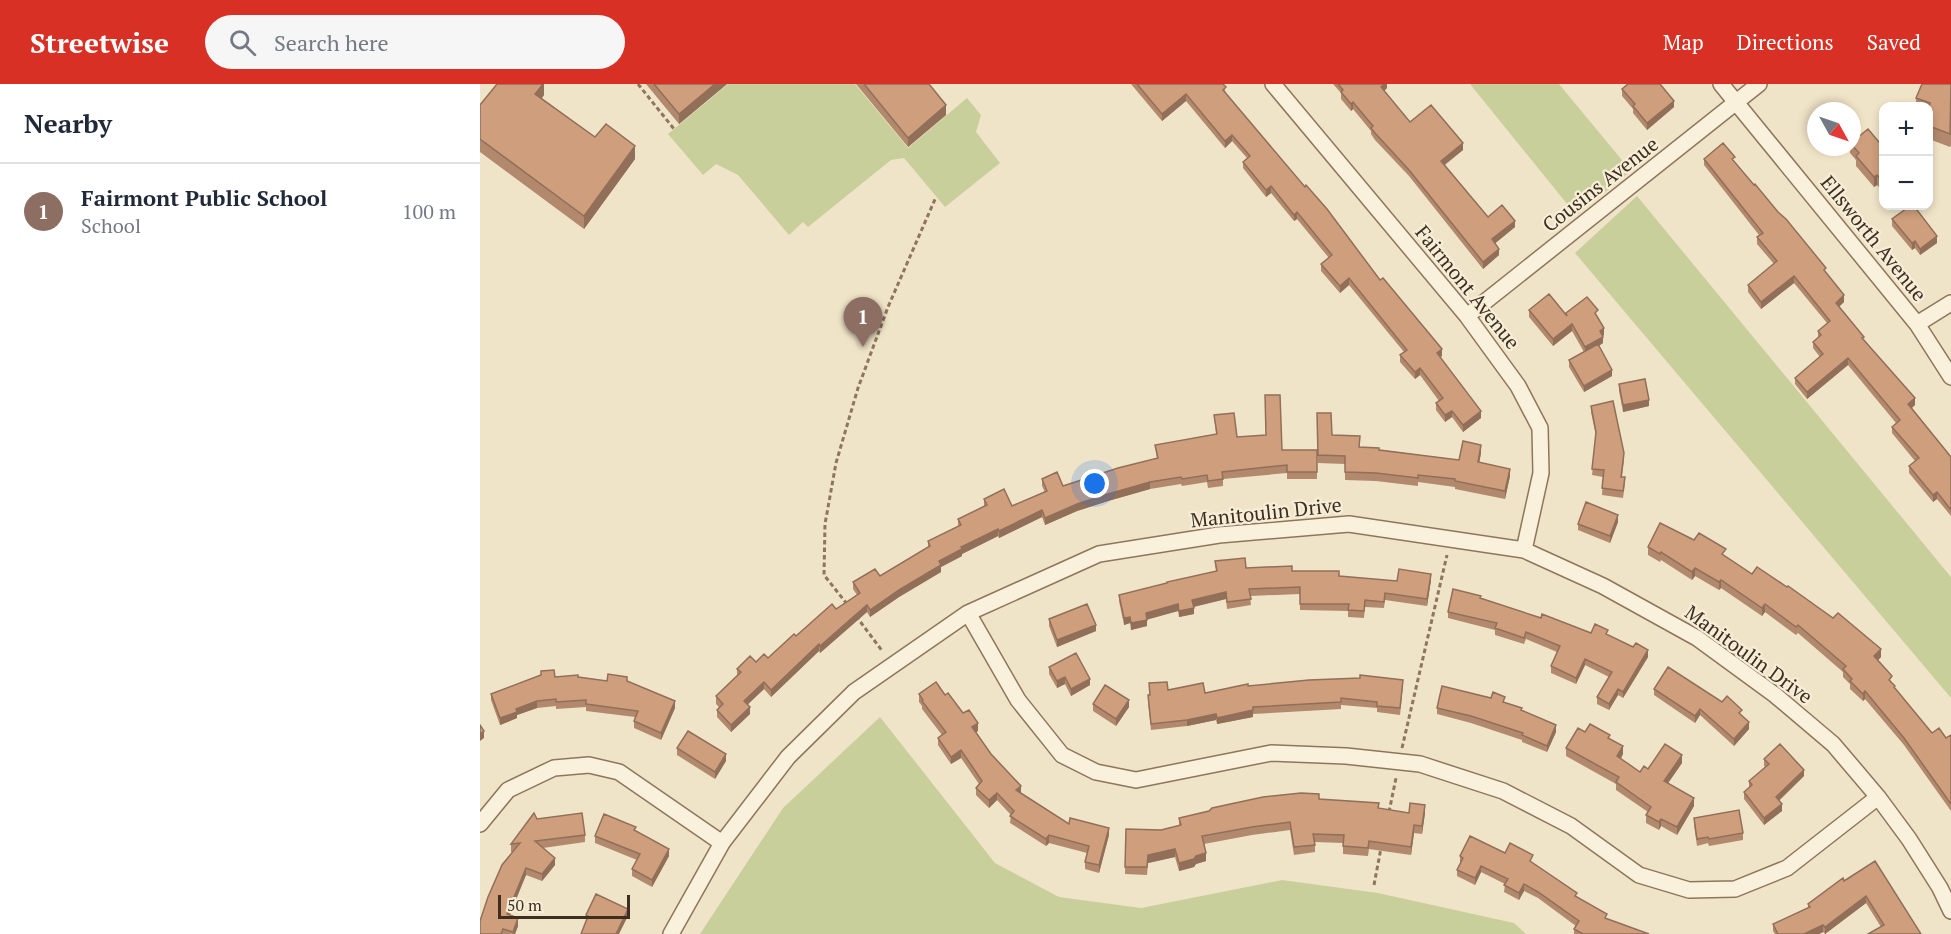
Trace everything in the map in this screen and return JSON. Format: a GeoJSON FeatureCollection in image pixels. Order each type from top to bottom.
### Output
{"type":"FeatureCollection","features":[{"type":"Feature","properties":{"kind":"street","name":"Fairmont Avenue"},"geometry":{"type":"LineString","coordinates":[[1273,84],[1467,316],[1518,386],[1540,428],[1541,473],[1524,550]]}},
{"type":"Feature","properties":{"kind":"street","name":"Ellsworth Avenue"},"geometry":{"type":"LineString","coordinates":[[1721,84],[1917,324],[1951,377]]}},
{"type":"Feature","properties":{"kind":"street","name":"Cousins Avenue"},"geometry":{"type":"LineString","coordinates":[[1467,316],[1759,84]]}},
{"type":"Feature","properties":{"kind":"street"},"geometry":{"type":"LineString","coordinates":[[1917,324],[1951,303]]}},
{"type":"Feature","properties":{"kind":"street","name":"Manitoulin Drive"},"geometry":{"type":"LineString","coordinates":[[671,934],[722,843],[788,757],[854,692],[968,613],[1099,554],[1208,537],[1349,524],[1524,550],[1603,586],[1697,638],[1775,695],[1833,744],[1878,797],[1909,840],[1940,888],[1951,911]]}},
{"type":"Feature","properties":{"kind":"street"},"geometry":{"type":"LineString","coordinates":[[968,613],[1018,700],[1062,755],[1096,772],[1136,780],[1271,753],[1346,756],[1420,764],[1503,791],[1571,826],[1639,875],[1689,890],[1735,889],[1787,868],[1878,797]]}},
{"type":"Feature","properties":{"kind":"street"},"geometry":{"type":"LineString","coordinates":[[480,824],[507,790],[554,768],[589,765],[620,772],[722,843]]}},
{"type":"Feature","properties":{"kind":"path"},"geometry":{"type":"LineString","coordinates":[[638,84],[674,129]]}},
{"type":"Feature","properties":{"kind":"path"},"geometry":{"type":"LineString","coordinates":[[893,665],[824,575],[825,524],[836,462],[858,388],[888,307],[936,197]]}},
{"type":"Feature","properties":{"kind":"path"},"geometry":{"type":"LineString","coordinates":[[1388,818],[1450,539]]}},
{"type":"Feature","properties":{"kind":"path"},"geometry":{"type":"LineString","coordinates":[[1374,885],[1383,840]]}},
{"type":"Feature","properties":{"kind":"green space"},"geometry":{"type":"Polygon","coordinates":[[[728,84],[855,84],[908,148],[967,98],[981,115],[976,132],[1000,163],[945,207],[904,158],[891,160],[808,227],[803,222],[789,235],[738,175],[716,164],[703,175],[668,134],[728,84]]]}},
{"type":"Feature","properties":{"kind":"green space"},"geometry":{"type":"Polygon","coordinates":[[[1470,84],[1559,84],[1631,171],[1576,215],[1470,84]]]}},
{"type":"Feature","properties":{"kind":"green space"},"geometry":{"type":"Polygon","coordinates":[[[1637,196],[1951,577],[1951,698],[1575,253],[1637,196]]]}},
{"type":"Feature","properties":{"kind":"green space"},"geometry":{"type":"Polygon","coordinates":[[[880,717],[995,863],[1059,897],[1141,908],[1282,880],[1378,893],[1514,923],[1526,934],[700,934],[783,808],[880,717]]]}},
{"type":"Feature","properties":{"kind":"building"},"geometry":{"type":"Polygon","coordinates":[[[497,84],[543,84],[535,94],[595,137],[606,124],[635,146],[584,216],[480,139],[480,105],[497,84]]]}},
{"type":"Feature","properties":{"kind":"building"},"geometry":{"type":"Polygon","coordinates":[[[654,84],[715,84],[679,114],[654,84]]]}},
{"type":"Feature","properties":{"kind":"building"},"geometry":{"type":"Polygon","coordinates":[[[864,84],[929,84],[946,105],[908,138],[864,84]]]}},
{"type":"Feature","properties":{"kind":"building"},"geometry":{"type":"Polygon","coordinates":[[[1137,84],[1223,84],[1226,87],[1223,90],[1305,187],[1306,185],[1327,209],[1380,280],[1383,278],[1442,349],[1437,353],[1481,411],[1463,425],[1452,411],[1445,415],[1436,403],[1443,398],[1420,368],[1415,372],[1400,355],[1407,350],[1349,278],[1340,286],[1321,264],[1332,255],[1297,212],[1294,215],[1271,186],[1266,190],[1243,162],[1250,156],[1232,135],[1225,141],[1186,94],[1162,114],[1137,84]]]}},
{"type":"Feature","properties":{"kind":"building"},"geometry":{"type":"Polygon","coordinates":[[[1338,84],[1385,84],[1381,87],[1410,122],[1431,105],[1463,143],[1441,161],[1488,217],[1502,205],[1515,221],[1492,239],[1499,249],[1483,262],[1409,170],[1375,133],[1371,128],[1373,126],[1353,102],[1351,104],[1341,92],[1343,90],[1338,84]]]}},
{"type":"Feature","properties":{"kind":"building"},"geometry":{"type":"Polygon","coordinates":[[[1628,84],[1660,84],[1674,101],[1647,123],[1622,89],[1628,84]]]}},
{"type":"Feature","properties":{"kind":"building"},"geometry":{"type":"Polygon","coordinates":[[[1922,84],[1951,84],[1950,134],[1933,128],[1933,102],[1916,98],[1922,84]]]}},
{"type":"Feature","properties":{"kind":"building"},"geometry":{"type":"Polygon","coordinates":[[[1868,129],[1879,142],[1879,177],[1877,175],[1874,177],[1856,156],[1861,156],[1861,135],[1868,129]]]}},
{"type":"Feature","properties":{"kind":"building"},"geometry":{"type":"Polygon","coordinates":[[[1723,143],[1735,157],[1732,159],[1826,268],[1824,270],[1844,295],[1836,303],[1864,337],[1862,338],[1915,398],[1908,404],[1951,457],[1951,510],[1937,492],[1933,495],[1909,466],[1919,458],[1892,427],[1900,420],[1848,358],[1807,392],[1795,378],[1823,354],[1813,342],[1821,335],[1818,331],[1830,321],[1794,276],[1761,302],[1748,285],[1777,261],[1757,237],[1763,233],[1704,159],[1723,143]]]}},
{"type":"Feature","properties":{"kind":"building"},"geometry":{"type":"Polygon","coordinates":[[[1904,210],[1917,210],[1937,236],[1920,249],[1915,241],[1912,243],[1892,219],[1904,210]]]}},
{"type":"Feature","properties":{"kind":"building"},"geometry":{"type":"Polygon","coordinates":[[[1549,294],[1567,316],[1566,313],[1587,297],[1598,310],[1595,313],[1604,328],[1600,331],[1603,337],[1585,347],[1572,324],[1553,339],[1529,310],[1549,294]]]}},
{"type":"Feature","properties":{"kind":"building"},"geometry":{"type":"Polygon","coordinates":[[[1598,344],[1612,370],[1584,386],[1569,360],[1598,344]]]}},
{"type":"Feature","properties":{"kind":"building"},"geometry":{"type":"Polygon","coordinates":[[[1645,379],[1649,400],[1623,405],[1619,384],[1645,379]]]}},
{"type":"Feature","properties":{"kind":"building"},"geometry":{"type":"Polygon","coordinates":[[[1265,395],[1280,395],[1282,450],[1317,450],[1317,472],[1287,472],[1287,465],[1222,472],[1223,479],[1208,481],[1207,475],[1182,479],[1181,477],[1150,482],[1108,494],[1045,518],[1042,510],[961,547],[962,549],[939,561],[941,565],[870,610],[867,605],[820,646],[819,644],[771,690],[764,682],[744,701],[750,707],[731,725],[717,710],[723,704],[716,696],[741,672],[737,669],[750,656],[756,662],[764,654],[768,658],[832,604],[836,609],[860,593],[853,582],[875,569],[880,576],[930,546],[928,541],[961,525],[958,519],[987,505],[984,499],[1004,489],[1012,506],[1047,491],[1042,479],[1057,472],[1063,486],[1158,458],[1155,445],[1217,434],[1214,415],[1234,413],[1237,437],[1266,435],[1265,395]]]}},
{"type":"Feature","properties":{"kind":"building"},"geometry":{"type":"Polygon","coordinates":[[[1613,401],[1624,453],[1621,477],[1625,477],[1623,491],[1602,488],[1604,470],[1592,469],[1596,432],[1591,406],[1613,401]]]}},
{"type":"Feature","properties":{"kind":"building"},"geometry":{"type":"Polygon","coordinates":[[[1317,413],[1331,413],[1332,435],[1360,436],[1359,447],[1459,460],[1463,441],[1481,445],[1478,462],[1510,469],[1505,491],[1455,481],[1455,479],[1345,472],[1345,456],[1318,455],[1317,413]]]}},
{"type":"Feature","properties":{"kind":"building"},"geometry":{"type":"Polygon","coordinates":[[[1586,502],[1618,515],[1610,536],[1578,524],[1586,502]]]}},
{"type":"Feature","properties":{"kind":"building"},"geometry":{"type":"Polygon","coordinates":[[[1660,523],[1694,540],[1699,533],[1726,549],[1722,554],[1752,574],[1757,567],[1833,618],[1838,613],[1881,649],[1874,656],[1892,676],[1889,680],[1894,687],[1932,733],[1939,728],[1946,738],[1951,735],[1951,804],[1904,738],[1865,691],[1863,694],[1850,681],[1852,679],[1843,669],[1846,666],[1798,625],[1796,627],[1765,604],[1762,608],[1721,580],[1719,582],[1695,568],[1692,572],[1661,552],[1660,554],[1648,547],[1660,523]]]}},
{"type":"Feature","properties":{"kind":"building"},"geometry":{"type":"Polygon","coordinates":[[[1245,558],[1246,568],[1292,566],[1292,571],[1339,571],[1339,576],[1397,581],[1399,569],[1431,574],[1427,599],[1385,593],[1384,602],[1365,600],[1364,611],[1348,610],[1349,604],[1300,604],[1300,587],[1249,589],[1251,599],[1227,602],[1226,592],[1192,600],[1194,608],[1179,611],[1178,604],[1146,613],[1147,620],[1131,623],[1130,617],[1124,618],[1119,595],[1217,571],[1215,561],[1245,558]]]}},
{"type":"Feature","properties":{"kind":"building"},"geometry":{"type":"Polygon","coordinates":[[[1453,589],[1481,596],[1480,598],[1541,618],[1542,614],[1591,633],[1595,624],[1608,630],[1606,634],[1633,647],[1636,643],[1648,650],[1623,692],[1618,689],[1609,704],[1597,697],[1612,672],[1585,659],[1576,678],[1551,666],[1560,646],[1526,632],[1524,638],[1495,628],[1497,623],[1448,612],[1453,589]]]}},
{"type":"Feature","properties":{"kind":"building"},"geometry":{"type":"Polygon","coordinates":[[[1087,604],[1096,625],[1057,640],[1049,619],[1087,604]]]}},
{"type":"Feature","properties":{"kind":"building"},"geometry":{"type":"Polygon","coordinates":[[[1076,653],[1090,679],[1071,689],[1065,677],[1057,681],[1049,667],[1076,653]]]}},
{"type":"Feature","properties":{"kind":"building"},"geometry":{"type":"Polygon","coordinates":[[[1668,667],[1722,702],[1727,696],[1742,710],[1739,713],[1749,722],[1734,739],[1700,709],[1695,716],[1654,689],[1668,667]]]}},
{"type":"Feature","properties":{"kind":"building"},"geometry":{"type":"Polygon","coordinates":[[[554,670],[555,677],[578,675],[578,677],[607,681],[608,674],[627,677],[627,681],[675,701],[661,733],[634,721],[638,711],[586,704],[586,700],[537,701],[500,718],[491,694],[541,675],[541,671],[554,670]]]}},
{"type":"Feature","properties":{"kind":"building"},"geometry":{"type":"Polygon","coordinates":[[[1360,675],[1403,680],[1400,708],[1377,706],[1377,702],[1341,698],[1341,702],[1253,707],[1253,710],[1217,718],[1216,714],[1151,724],[1149,683],[1167,682],[1168,690],[1203,683],[1205,693],[1248,684],[1248,686],[1360,678],[1360,675]]]}},
{"type":"Feature","properties":{"kind":"building"},"geometry":{"type":"Polygon","coordinates":[[[936,682],[945,695],[948,693],[963,713],[969,710],[978,723],[972,727],[991,754],[1021,786],[1016,790],[1069,824],[1070,818],[1109,828],[1099,865],[1085,862],[1089,846],[1049,835],[1046,839],[1010,816],[1014,811],[997,793],[989,800],[976,788],[982,781],[961,750],[951,757],[938,738],[946,732],[919,694],[936,682]]]}},
{"type":"Feature","properties":{"kind":"building"},"geometry":{"type":"Polygon","coordinates":[[[1105,685],[1129,700],[1116,719],[1093,704],[1105,685]]]}},
{"type":"Feature","properties":{"kind":"building"},"geometry":{"type":"Polygon","coordinates":[[[1442,686],[1491,698],[1493,692],[1505,697],[1503,702],[1522,708],[1521,710],[1556,725],[1547,746],[1522,735],[1523,733],[1471,716],[1437,708],[1442,686]]]}},
{"type":"Feature","properties":{"kind":"building"},"geometry":{"type":"Polygon","coordinates":[[[1590,724],[1610,735],[1608,738],[1623,746],[1617,756],[1640,772],[1644,766],[1648,769],[1665,744],[1682,755],[1664,781],[1694,798],[1677,827],[1661,819],[1659,822],[1646,815],[1651,807],[1616,782],[1619,777],[1566,748],[1578,728],[1585,732],[1590,724]]]}},
{"type":"Feature","properties":{"kind":"building"},"geometry":{"type":"Polygon","coordinates":[[[688,731],[726,754],[715,772],[677,748],[688,731]]]}},
{"type":"Feature","properties":{"kind":"building"},"geometry":{"type":"Polygon","coordinates":[[[1780,744],[1804,770],[1776,797],[1782,804],[1764,818],[1744,792],[1752,785],[1749,781],[1769,764],[1764,759],[1780,744]]]}},
{"type":"Feature","properties":{"kind":"building"},"geometry":{"type":"Polygon","coordinates":[[[1301,793],[1319,794],[1319,799],[1379,803],[1378,808],[1409,813],[1410,803],[1425,805],[1422,826],[1414,825],[1411,847],[1369,841],[1368,848],[1343,846],[1344,835],[1313,834],[1315,845],[1294,847],[1290,822],[1252,827],[1202,836],[1206,853],[1194,859],[1179,863],[1175,849],[1148,855],[1147,867],[1125,867],[1126,829],[1161,830],[1181,825],[1179,818],[1209,811],[1212,808],[1263,797],[1301,793]]]}},
{"type":"Feature","properties":{"kind":"building"},"geometry":{"type":"Polygon","coordinates":[[[1739,810],[1743,833],[1697,839],[1694,818],[1739,810]]]}},
{"type":"Feature","properties":{"kind":"building"},"geometry":{"type":"Polygon","coordinates":[[[534,813],[537,819],[582,813],[585,835],[535,841],[555,858],[542,874],[526,868],[507,914],[518,918],[513,932],[503,929],[501,934],[480,934],[480,921],[502,865],[520,843],[511,844],[534,813]]]}},
{"type":"Feature","properties":{"kind":"building"},"geometry":{"type":"Polygon","coordinates":[[[604,814],[636,827],[634,830],[669,849],[652,880],[632,869],[640,854],[595,836],[604,814]]]}},
{"type":"Feature","properties":{"kind":"building"},"geometry":{"type":"Polygon","coordinates":[[[1470,836],[1505,853],[1510,843],[1533,855],[1530,861],[1577,893],[1575,896],[1607,914],[1605,918],[1649,934],[1583,934],[1574,929],[1579,921],[1524,884],[1519,893],[1504,885],[1508,879],[1481,866],[1475,878],[1457,870],[1463,858],[1460,856],[1470,836]]]}},
{"type":"Feature","properties":{"kind":"building"},"geometry":{"type":"Polygon","coordinates":[[[1875,861],[1921,934],[1868,934],[1884,925],[1866,896],[1825,927],[1823,925],[1804,934],[1778,934],[1773,924],[1810,907],[1808,904],[1843,878],[1844,881],[1875,861]]]}},
{"type":"Feature","properties":{"kind":"building"},"geometry":{"type":"Polygon","coordinates":[[[596,894],[628,909],[616,934],[581,934],[588,916],[586,915],[596,894]]]}},
{"type":"Feature","properties":{"kind":"place","name":"Fairmont Public School"},"geometry":{"type":"Point","coordinates":[863,347]}}]}
